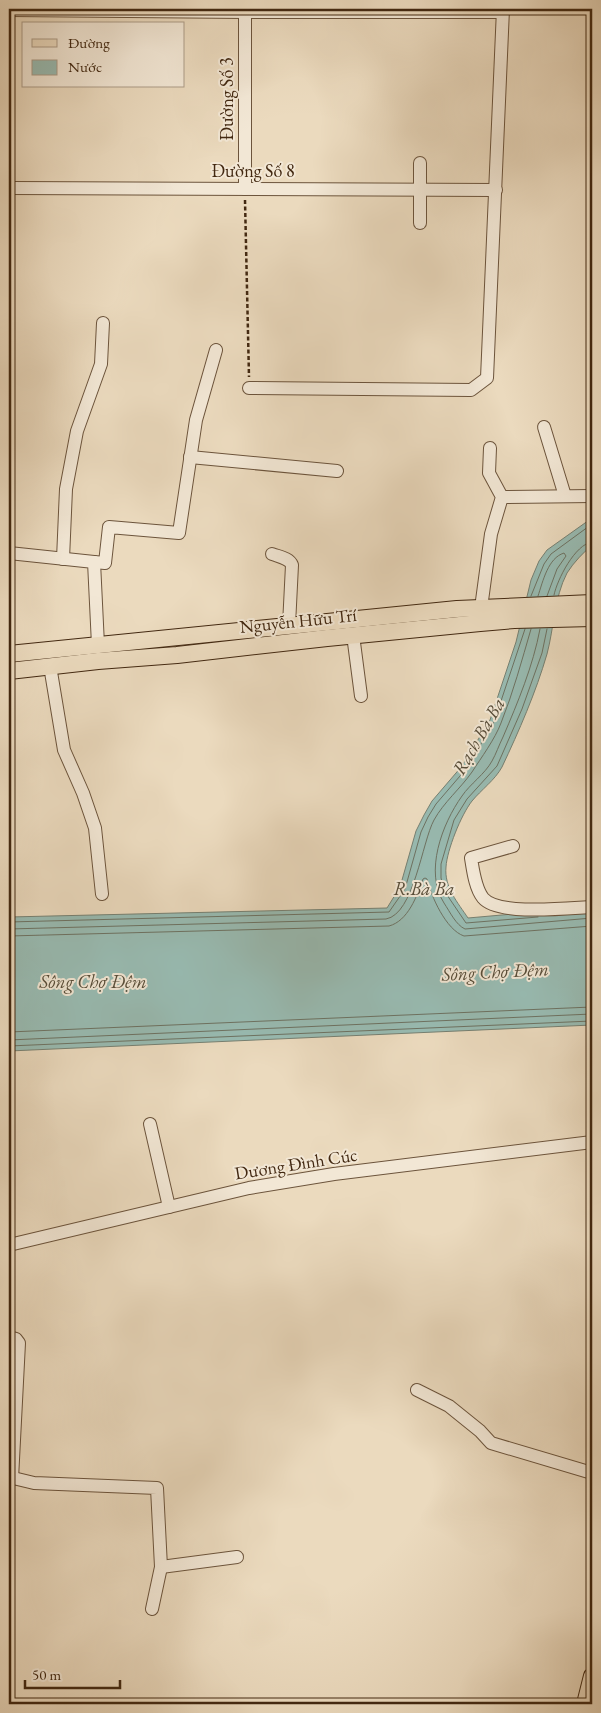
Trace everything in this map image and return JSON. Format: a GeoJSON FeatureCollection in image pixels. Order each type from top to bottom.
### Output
{"type":"FeatureCollection","features":[{"type":"Feature","properties":{"kind":"main road","name":"Nguyễn Hữu Trí"},"geometry":{"type":"LineString","coordinates":[[571,611],[592,602]]}},
{"type":"Feature","properties":{"kind":"main road","name":"Nguyễn Hữu Trí"},"geometry":{"type":"LineString","coordinates":[[9,654],[289,625],[481,608],[514,613]]}},
{"type":"Feature","properties":{"kind":"main road","name":"Nguyễn Hữu Trí"},"geometry":{"type":"LineString","coordinates":[[9,671],[177,655],[353,635],[514,613],[571,611],[592,618]]}},
{"type":"Feature","properties":{"kind":"main road"},"geometry":{"type":"LineString","coordinates":[[177,637],[177,655]]}},
{"type":"Feature","properties":{"kind":"main road"},"geometry":{"type":"LineString","coordinates":[[585,1704],[592,1676]]}},
{"type":"Feature","properties":{"kind":"street"},"geometry":{"type":"LineString","coordinates":[[9,10],[503,11],[487,378],[471,390],[249,388]]}},
{"type":"Feature","properties":{"kind":"street","name":"Đường Số 3"},"geometry":{"type":"LineString","coordinates":[[245,11],[245,189]]}},
{"type":"Feature","properties":{"kind":"street"},"geometry":{"type":"LineString","coordinates":[[420,163],[420,223]]}},
{"type":"Feature","properties":{"kind":"street","name":"Đường Số 8"},"geometry":{"type":"LineString","coordinates":[[9,188],[496,190]]}},
{"type":"Feature","properties":{"kind":"street"},"geometry":{"type":"LineString","coordinates":[[63,559],[66,488],[78,431],[101,364],[103,323]]}},
{"type":"Feature","properties":{"kind":"street"},"geometry":{"type":"LineString","coordinates":[[9,553],[105,563],[109,527],[179,533],[196,420],[216,350]]}},
{"type":"Feature","properties":{"kind":"street"},"geometry":{"type":"LineString","coordinates":[[544,427],[565,496]]}},
{"type":"Feature","properties":{"kind":"street"},"geometry":{"type":"LineString","coordinates":[[481,608],[491,534],[502,497],[489,474],[490,448]]}},
{"type":"Feature","properties":{"kind":"street"},"geometry":{"type":"LineString","coordinates":[[190,456],[337,471]]}},
{"type":"Feature","properties":{"kind":"street"},"geometry":{"type":"LineString","coordinates":[[502,497],[592,496]]}},
{"type":"Feature","properties":{"kind":"street"},"geometry":{"type":"LineString","coordinates":[[272,554],[286,558],[292,565],[289,625]]}},
{"type":"Feature","properties":{"kind":"street"},"geometry":{"type":"LineString","coordinates":[[94,562],[98,645]]}},
{"type":"Feature","properties":{"kind":"street"},"geometry":{"type":"LineString","coordinates":[[353,635],[361,696]]}},
{"type":"Feature","properties":{"kind":"street"},"geometry":{"type":"LineString","coordinates":[[50,666],[64,750],[95,828],[102,894]]}},
{"type":"Feature","properties":{"kind":"street"},"geometry":{"type":"LineString","coordinates":[[513,846],[471,858],[474,874],[482,896],[487,902],[507,909],[592,907]]}},
{"type":"Feature","properties":{"kind":"street"},"geometry":{"type":"LineString","coordinates":[[150,1124],[169,1207]]}},
{"type":"Feature","properties":{"kind":"street","name":"Dương Đình Cúc"},"geometry":{"type":"LineString","coordinates":[[9,1244],[249,1188],[334,1174],[592,1142]]}},
{"type":"Feature","properties":{"kind":"street"},"geometry":{"type":"LineString","coordinates":[[9,1337],[16,1339],[18,1343],[11,1478],[34,1483],[157,1488],[161,1567],[152,1609]]}},
{"type":"Feature","properties":{"kind":"street"},"geometry":{"type":"LineString","coordinates":[[417,1390],[449,1406],[480,1431],[491,1443],[510,1447],[592,1473]]}},
{"type":"Feature","properties":{"kind":"street"},"geometry":{"type":"LineString","coordinates":[[161,1567],[237,1557]]}},
{"type":"Feature","properties":{"kind":"path"},"geometry":{"type":"LineString","coordinates":[[245,189],[249,388]]}},
{"type":"Feature","properties":{"kind":"water","name":"Sông Chợ Đệm"},"geometry":{"type":"Polygon","coordinates":[[[592,518],[592,545],[567,573],[559,593],[547,654],[527,711],[502,767],[472,801],[463,815],[449,851],[446,874],[452,894],[468,918],[592,907],[592,1025],[9,1051],[9,917],[387,908],[400,887],[416,831],[424,815],[432,801],[462,766],[490,720],[516,642],[531,580],[539,561],[547,550],[592,518]]]}},
{"type":"Feature","properties":{"kind":"water label","name":"Rạch Bà Ba"},"geometry":{"type":"Point","coordinates":[478,736]}},
{"type":"Feature","properties":{"kind":"water label","name":"R.Bà Ba"},"geometry":{"type":"Point","coordinates":[424,888]}}]}
